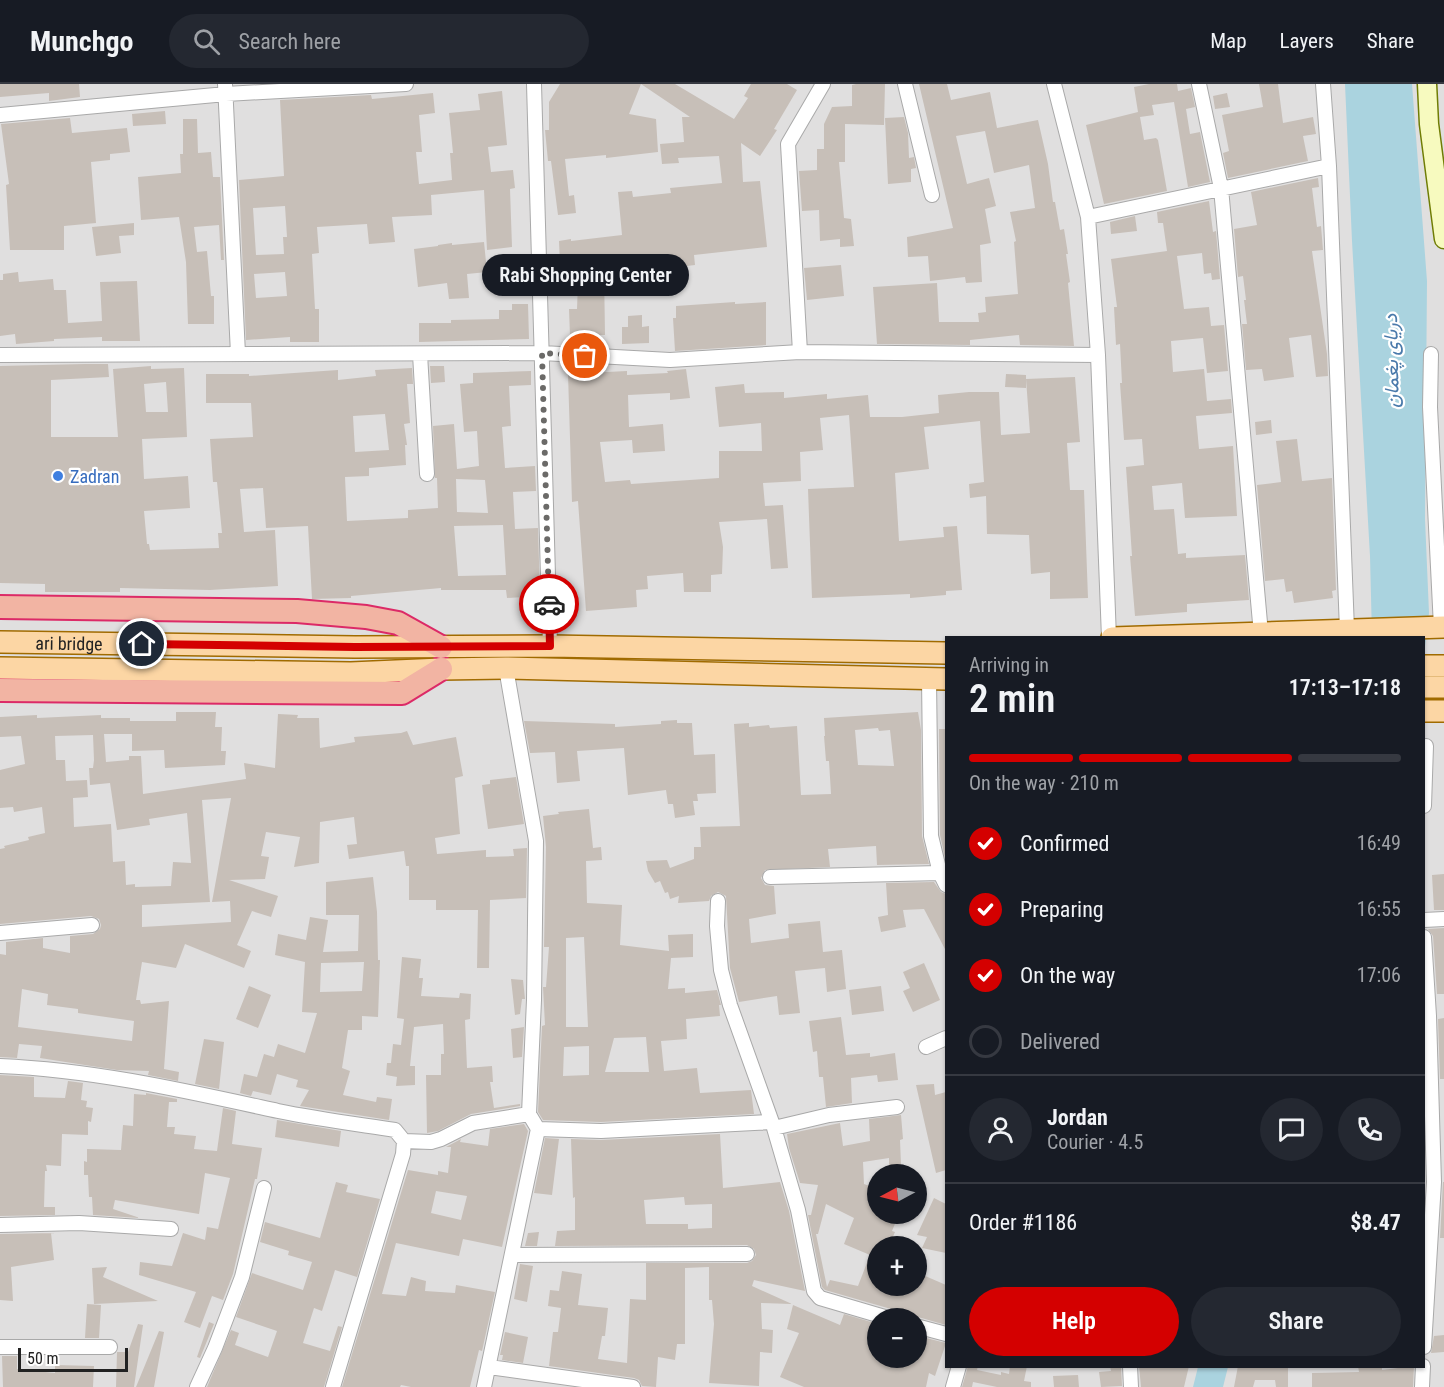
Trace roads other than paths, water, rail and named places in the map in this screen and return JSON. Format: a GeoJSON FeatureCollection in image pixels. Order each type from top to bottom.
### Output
{"type":"FeatureCollection","features":[{"type":"Feature","properties":{"kind":"highway"},"geometry":{"type":"LineString","coordinates":[[0,607],[297,611],[366,617],[398,623],[441,658],[402,693],[0,690]]}},
{"type":"Feature","properties":{"kind":"main road"},"geometry":{"type":"LineString","coordinates":[[1427,84],[1429,124],[1444,239]]}},
{"type":"Feature","properties":{"kind":"main road"},"geometry":{"type":"LineString","coordinates":[[1186,636],[1439,628]]}},
{"type":"Feature","properties":{"kind":"main road","name":"ari bridge"},"geometry":{"type":"LineString","coordinates":[[0,642],[355,647],[441,658]]}},
{"type":"Feature","properties":{"kind":"main road"},"geometry":{"type":"LineString","coordinates":[[0,668],[351,673],[441,658],[550,646],[945,653]]}},
{"type":"Feature","properties":{"kind":"main road"},"geometry":{"type":"LineString","coordinates":[[782,675],[787,650]]}},
{"type":"Feature","properties":{"kind":"main road"},"geometry":{"type":"LineString","coordinates":[[441,658],[506,668],[941,680]]}},
{"type":"Feature","properties":{"kind":"street"},"geometry":{"type":"LineString","coordinates":[[0,115],[226,89],[405,84]]}},
{"type":"Feature","properties":{"kind":"street"},"geometry":{"type":"LineString","coordinates":[[534,84],[550,646]]}},
{"type":"Feature","properties":{"kind":"street"},"geometry":{"type":"LineString","coordinates":[[800,352],[788,144],[823,84]]}},
{"type":"Feature","properties":{"kind":"street"},"geometry":{"type":"LineString","coordinates":[[905,84],[932,195]]}},
{"type":"Feature","properties":{"kind":"street"},"geometry":{"type":"LineString","coordinates":[[1054,84],[1088,218],[1098,356],[1110,636]]}},
{"type":"Feature","properties":{"kind":"street"},"geometry":{"type":"LineString","coordinates":[[1199,84],[1221,188],[1261,634]]}},
{"type":"Feature","properties":{"kind":"street"},"geometry":{"type":"LineString","coordinates":[[1323,84],[1356,630]]}},
{"type":"Feature","properties":{"kind":"street"},"geometry":{"type":"LineString","coordinates":[[226,89],[238,354]]}},
{"type":"Feature","properties":{"kind":"street"},"geometry":{"type":"LineString","coordinates":[[1088,218],[1329,166]]}},
{"type":"Feature","properties":{"kind":"street"},"geometry":{"type":"LineString","coordinates":[[0,355],[542,353],[670,360],[800,352],[1098,356]]}},
{"type":"Feature","properties":{"kind":"street"},"geometry":{"type":"LineString","coordinates":[[420,354],[427,474]]}},
{"type":"Feature","properties":{"kind":"street"},"geometry":{"type":"LineString","coordinates":[[1431,354],[1430,407],[1439,628]]}},
{"type":"Feature","properties":{"kind":"street"},"geometry":{"type":"LineString","coordinates":[[484,1387],[538,1129],[529,1114],[534,1000],[536,841],[506,668]]}},
{"type":"Feature","properties":{"kind":"street"},"geometry":{"type":"LineString","coordinates":[[770,877],[943,879],[931,836],[941,680]]}},
{"type":"Feature","properties":{"kind":"street"},"geometry":{"type":"LineString","coordinates":[[1425,776],[1426,746]]}},
{"type":"Feature","properties":{"kind":"street"},"geometry":{"type":"LineString","coordinates":[[718,902],[717,926],[721,970],[730,1005],[773,1125],[798,1210],[814,1291],[820,1298],[867,1312]]}},
{"type":"Feature","properties":{"kind":"street"},"geometry":{"type":"LineString","coordinates":[[1425,920],[1444,919]]}},
{"type":"Feature","properties":{"kind":"street"},"geometry":{"type":"LineString","coordinates":[[0,933],[92,925]]}},
{"type":"Feature","properties":{"kind":"street"},"geometry":{"type":"LineString","coordinates":[[1425,953],[1434,1182],[1425,1330]]}},
{"type":"Feature","properties":{"kind":"street"},"geometry":{"type":"LineString","coordinates":[[926,1047],[945,1038]]}},
{"type":"Feature","properties":{"kind":"street"},"geometry":{"type":"LineString","coordinates":[[0,1066],[130,1079],[280,1111],[395,1130],[404,1141],[403,1154],[333,1387]]}},
{"type":"Feature","properties":{"kind":"street"},"geometry":{"type":"LineString","coordinates":[[538,1129],[601,1131],[773,1125],[829,1115],[897,1107]]}},
{"type":"Feature","properties":{"kind":"street"},"geometry":{"type":"LineString","coordinates":[[404,1141],[431,1142],[473,1123],[529,1114]]}},
{"type":"Feature","properties":{"kind":"street"},"geometry":{"type":"LineString","coordinates":[[197,1387],[215,1348],[242,1277],[264,1188]]}},
{"type":"Feature","properties":{"kind":"street"},"geometry":{"type":"LineString","coordinates":[[0,1225],[79,1223],[171,1229]]}},
{"type":"Feature","properties":{"kind":"street"},"geometry":{"type":"LineString","coordinates":[[513,1255],[747,1254]]}},
{"type":"Feature","properties":{"kind":"street"},"geometry":{"type":"LineString","coordinates":[[927,1329],[945,1334]]}},
{"type":"Feature","properties":{"kind":"street"},"geometry":{"type":"LineString","coordinates":[[0,1347],[110,1347]]}},
{"type":"Feature","properties":{"kind":"street"},"geometry":{"type":"LineString","coordinates":[[489,1367],[633,1387]]}},
{"type":"Feature","properties":{"kind":"street"},"geometry":{"type":"LineString","coordinates":[[953,1387],[958,1368]]}},
{"type":"Feature","properties":{"kind":"street"},"geometry":{"type":"LineString","coordinates":[[1130,1368],[1131,1387]]}},
{"type":"Feature","properties":{"kind":"street"},"geometry":{"type":"LineString","coordinates":[[1422,1387],[1423,1368]]}},
{"type":"Feature","properties":{"kind":"water","name":"دریای پغمان"},"geometry":{"type":"Polygon","coordinates":[[[1345,84],[1412,84],[1427,281],[1425,519],[1429,613],[1425,647],[1425,636],[1372,636],[1370,556],[1345,84]]]}},
{"type":"Feature","properties":{"kind":"water"},"geometry":{"type":"Polygon","coordinates":[[[1198,1368],[1228,1368],[1223,1387],[1193,1387],[1198,1368]]]}},
{"type":"Feature","properties":{"kind":"place","name":"Rabi Shopping Center"},"geometry":{"type":"Point","coordinates":[585,356]}},
{"type":"Feature","properties":{"kind":"place","name":"Zadran"},"geometry":{"type":"Point","coordinates":[58,476]}}]}
